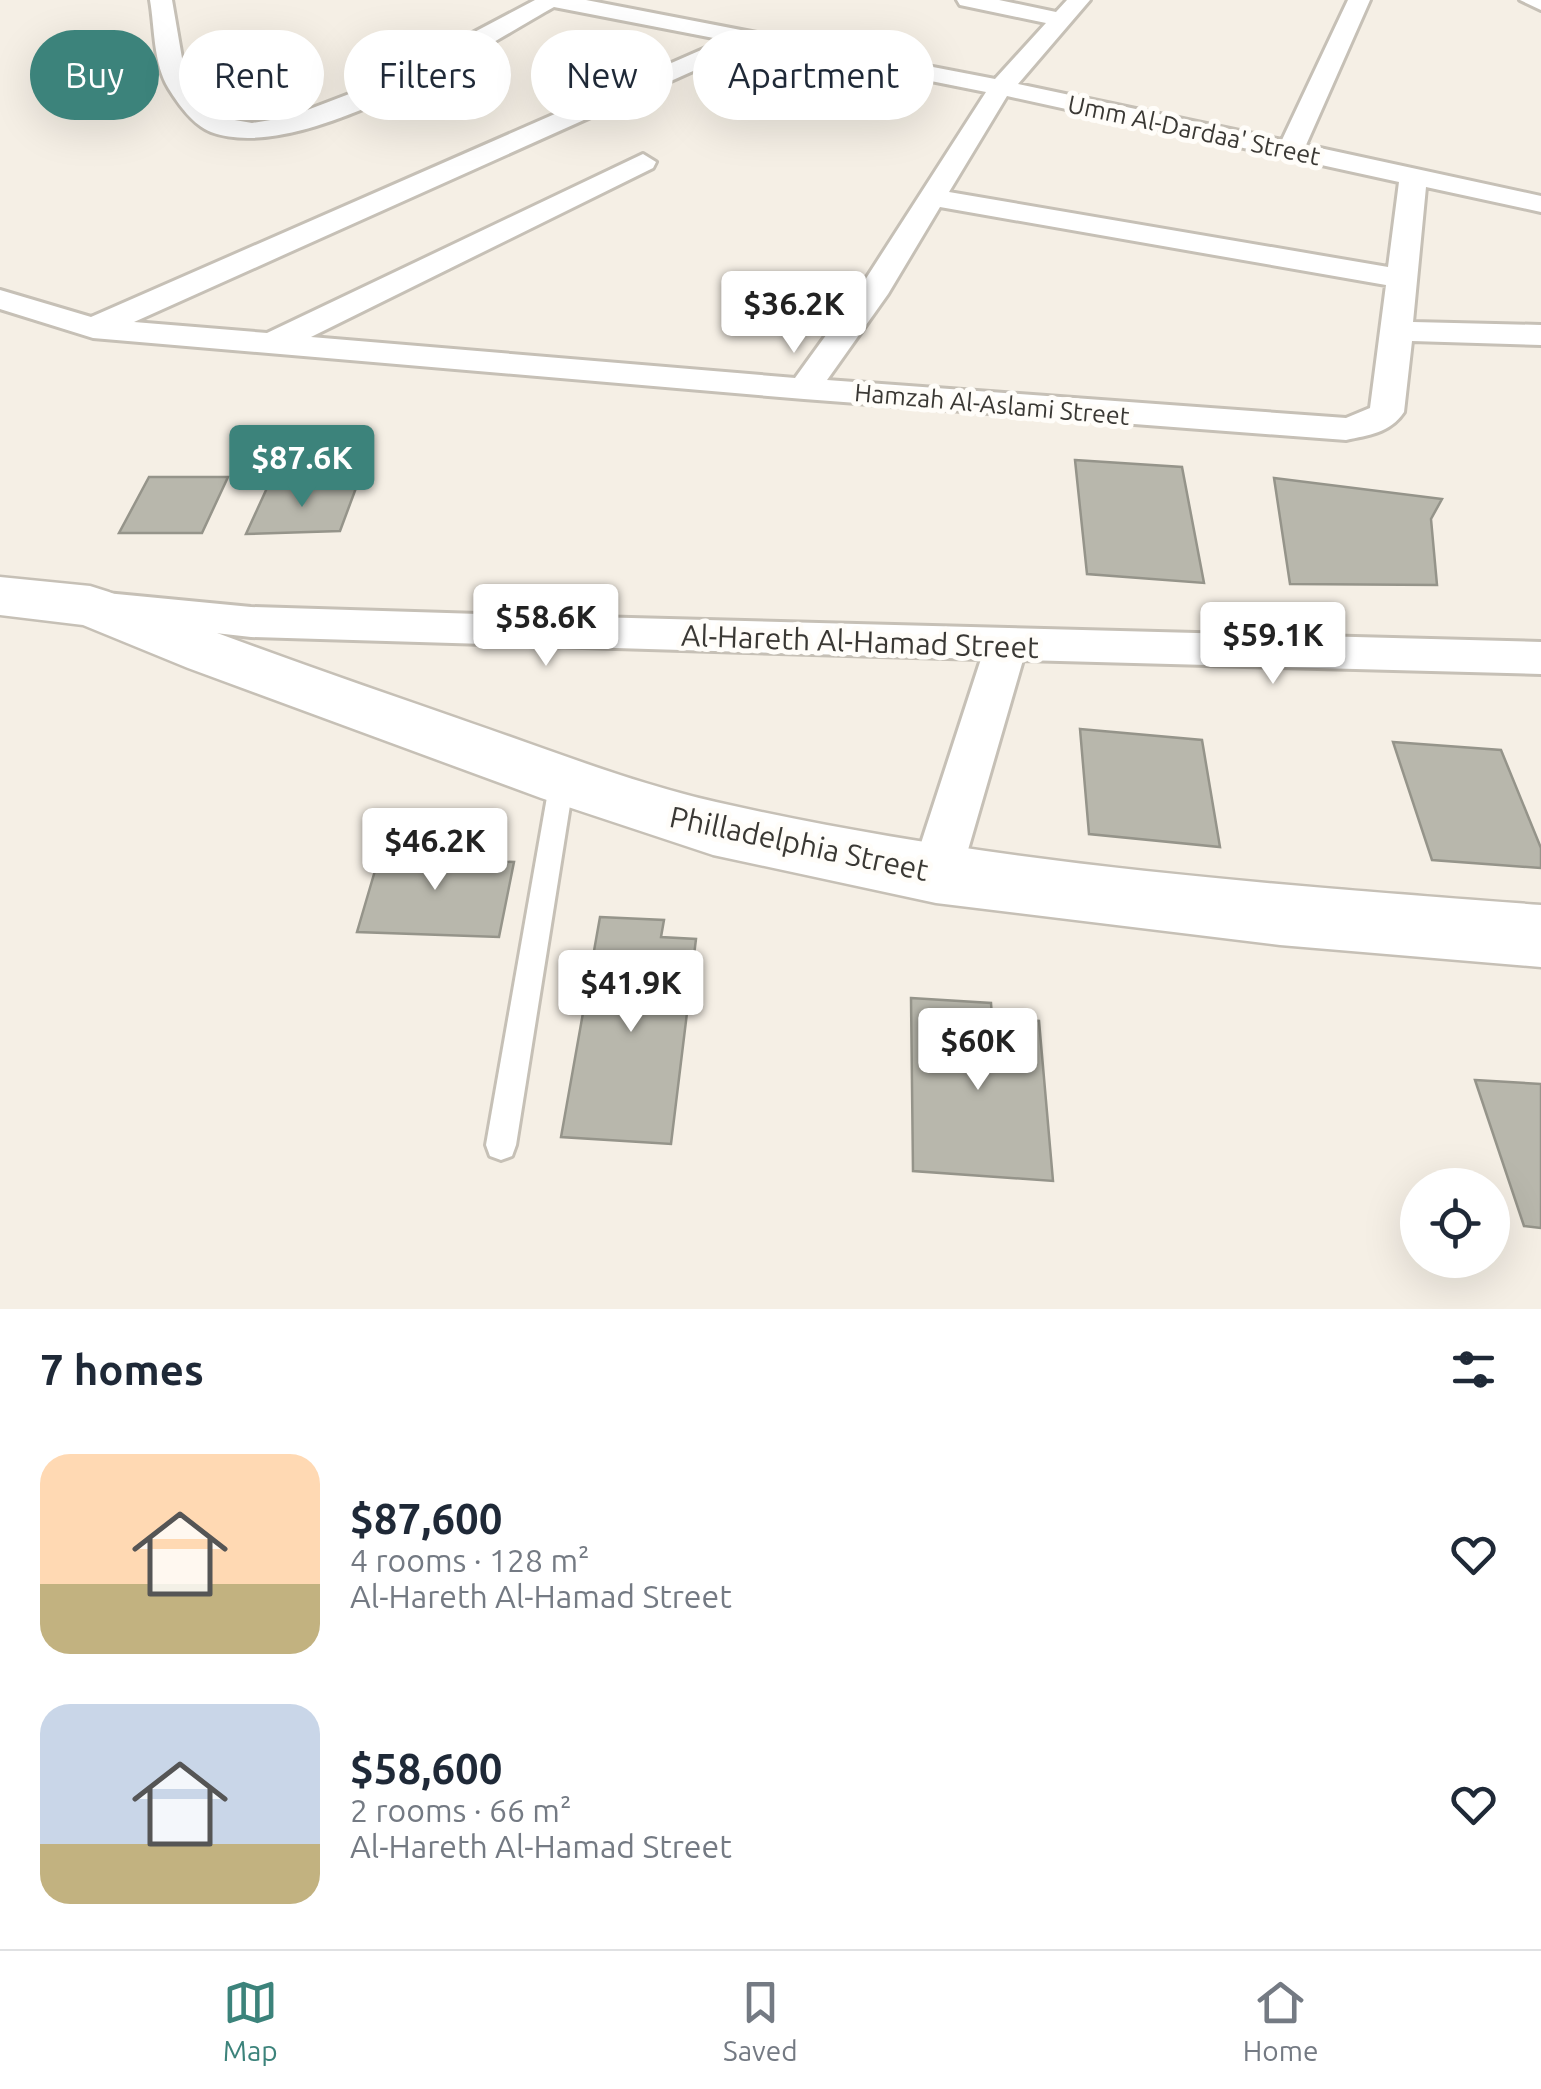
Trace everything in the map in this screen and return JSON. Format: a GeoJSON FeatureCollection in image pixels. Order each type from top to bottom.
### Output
{"type":"FeatureCollection","features":[{"type":"Feature","properties":{"kind":"street"},"geometry":{"type":"LineString","coordinates":[[160,0],[177,82],[210,120],[223,128],[250,130],[300,124],[348,106],[552,0]]}},
{"type":"Feature","properties":{"kind":"street","name":"Umm Al-Dardaa' Street"},"geometry":{"type":"LineString","coordinates":[[552,0],[701,30]]}},
{"type":"Feature","properties":{"kind":"street"},"geometry":{"type":"LineString","coordinates":[[615,13],[640,0]]}},
{"type":"Feature","properties":{"kind":"street"},"geometry":{"type":"LineString","coordinates":[[968,0],[1071,10]]}},
{"type":"Feature","properties":{"kind":"street"},"geometry":{"type":"LineString","coordinates":[[1291,150],[1360,0]]}},
{"type":"Feature","properties":{"kind":"street"},"geometry":{"type":"LineString","coordinates":[[1532,0],[1541,3]]}},
{"type":"Feature","properties":{"kind":"street"},"geometry":{"type":"LineString","coordinates":[[804,389],[872,294],[999,90],[1071,10]]}},
{"type":"Feature","properties":{"kind":"street"},"geometry":{"type":"LineString","coordinates":[[93,328],[693,62]]}},
{"type":"Feature","properties":{"kind":"street","name":"Umm Al-Dardaa' Street"},"geometry":{"type":"LineString","coordinates":[[934,77],[1541,204]]}},
{"type":"Feature","properties":{"kind":"street"},"geometry":{"type":"LineString","coordinates":[[276,341],[643,162]]}},
{"type":"Feature","properties":{"kind":"street","name":"Hamzah Al-Aslami Street"},"geometry":{"type":"LineString","coordinates":[[0,299],[93,328],[804,389],[1346,429],[1373,423],[1387,412],[1398,330],[1399,278],[1414,175]]}},
{"type":"Feature","properties":{"kind":"street"},"geometry":{"type":"LineString","coordinates":[[930,197],[1399,278]]}},
{"type":"Feature","properties":{"kind":"street"},"geometry":{"type":"LineString","coordinates":[[1398,330],[1541,336]]}},
{"type":"Feature","properties":{"kind":"street","name":"Al-Hareth Al-Hamad Street"},"geometry":{"type":"LineString","coordinates":[[0,596],[251,622],[1541,658]]}},
{"type":"Feature","properties":{"kind":"street","name":"Philladelphia Street"},"geometry":{"type":"LineString","coordinates":[[90,606],[208,653],[562,780],[713,828],[936,874],[1280,915],[1541,936]]}},
{"type":"Feature","properties":{"kind":"street"},"geometry":{"type":"LineString","coordinates":[[936,874],[1006,646]]}},
{"type":"Feature","properties":{"kind":"lane"},"geometry":{"type":"LineString","coordinates":[[501,1145],[562,780]]}},
{"type":"Feature","properties":{"kind":"building"},"geometry":{"type":"Polygon","coordinates":[[[1075,460],[1182,467],[1204,583],[1087,574],[1075,460]]]}},
{"type":"Feature","properties":{"kind":"building"},"geometry":{"type":"Polygon","coordinates":[[[149,477],[228,477],[202,533],[119,533],[149,477]]]}},
{"type":"Feature","properties":{"kind":"building"},"geometry":{"type":"Polygon","coordinates":[[[1274,478],[1442,499],[1431,519],[1437,585],[1290,584],[1274,478]]]}},
{"type":"Feature","properties":{"kind":"building"},"geometry":{"type":"Polygon","coordinates":[[[267,488],[356,488],[340,531],[246,534],[267,488]]]}},
{"type":"Feature","properties":{"kind":"building"},"geometry":{"type":"Polygon","coordinates":[[[1080,729],[1202,740],[1220,847],[1089,834],[1080,729]]]}},
{"type":"Feature","properties":{"kind":"building"},"geometry":{"type":"Polygon","coordinates":[[[1393,742],[1501,750],[1541,848],[1541,868],[1432,860],[1393,742]]]}},
{"type":"Feature","properties":{"kind":"building"},"geometry":{"type":"Polygon","coordinates":[[[384,840],[451,842],[447,860],[514,862],[499,937],[357,932],[384,840]]]}},
{"type":"Feature","properties":{"kind":"building"},"geometry":{"type":"Polygon","coordinates":[[[600,917],[664,920],[661,937],[696,939],[671,1144],[561,1137],[600,917]]]}},
{"type":"Feature","properties":{"kind":"building"},"geometry":{"type":"Polygon","coordinates":[[[911,998],[991,1003],[992,1017],[1039,1021],[1053,1181],[913,1171],[911,998]]]}},
{"type":"Feature","properties":{"kind":"building"},"geometry":{"type":"Polygon","coordinates":[[[1475,1080],[1541,1084],[1541,1228],[1524,1226],[1510,1184],[1510,1168],[1505,1168],[1475,1080]]]}}]}
